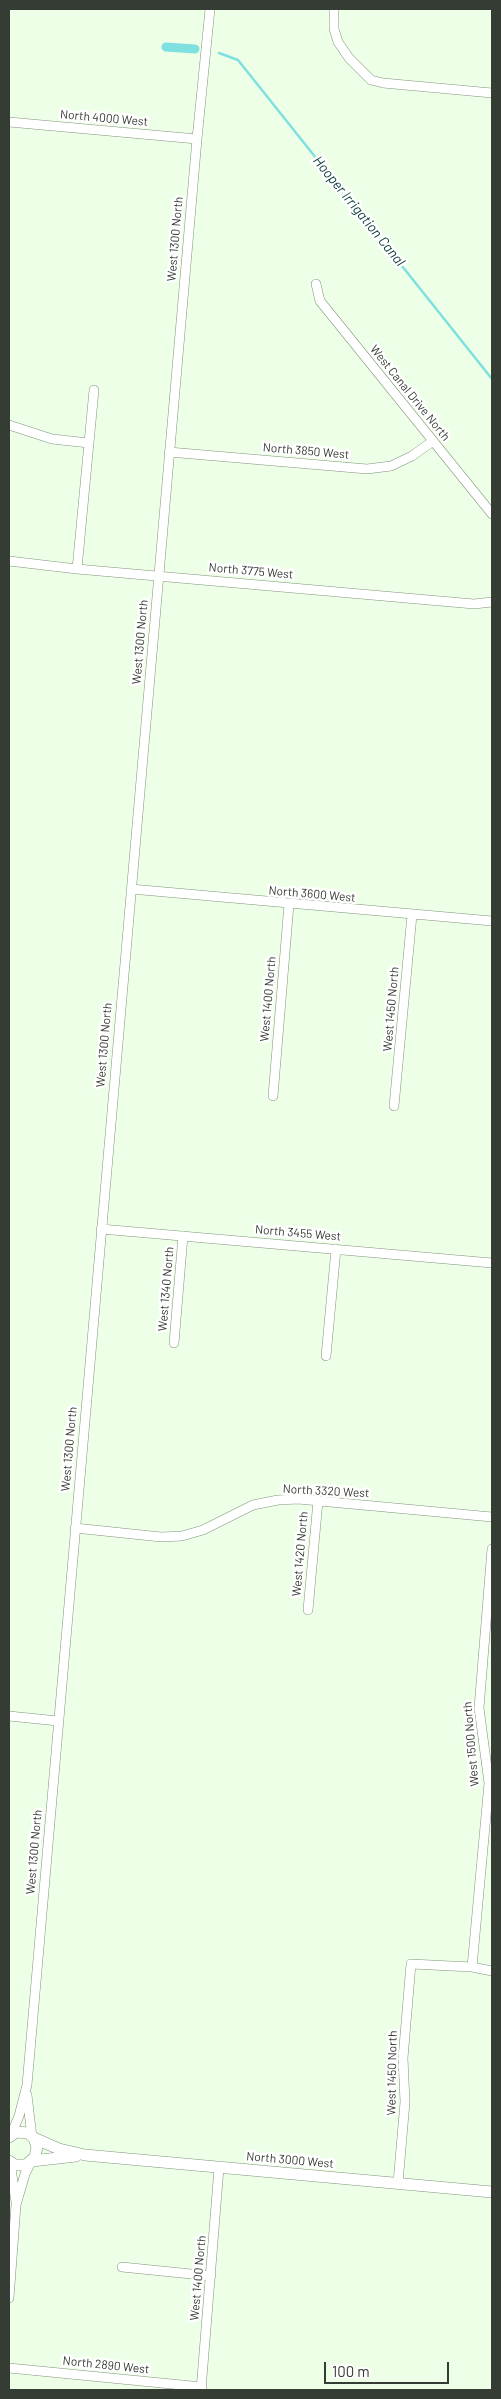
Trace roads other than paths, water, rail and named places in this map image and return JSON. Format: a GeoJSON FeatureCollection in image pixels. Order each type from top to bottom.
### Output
{"type":"FeatureCollection","features":[{"type":"Feature","properties":{"kind":"main road","name":"North 3000 West"},"geometry":{"type":"LineString","coordinates":[[10,2136],[22,2132],[59,2149],[85,2155],[492,2192]]}},
{"type":"Feature","properties":{"kind":"main road"},"geometry":{"type":"LineString","coordinates":[[32,2161],[37,2152],[33,2138]]}},
{"type":"Feature","properties":{"kind":"main road","name":"North 3000 West"},"geometry":{"type":"LineString","coordinates":[[9,2161],[20,2166],[32,2161],[85,2155]]}},
{"type":"Feature","properties":{"kind":"street","name":"West 1300 North"},"geometry":{"type":"LineString","coordinates":[[10,2136],[19,2116],[27,2085],[158,576],[210,9]]}},
{"type":"Feature","properties":{"kind":"street"},"geometry":{"type":"LineString","coordinates":[[334,9],[334,29],[338,42],[349,58],[371,80],[383,83],[492,93]]}},
{"type":"Feature","properties":{"kind":"street","name":"North 4000 West"},"geometry":{"type":"LineString","coordinates":[[9,122],[197,139]]}},
{"type":"Feature","properties":{"kind":"street","name":"West Canal Drive North"},"geometry":{"type":"LineString","coordinates":[[316,284],[320,301],[492,514]]}},
{"type":"Feature","properties":{"kind":"street"},"geometry":{"type":"LineString","coordinates":[[77,569],[94,390]]}},
{"type":"Feature","properties":{"kind":"street"},"geometry":{"type":"LineString","coordinates":[[9,425],[52,439],[89,443]]}},
{"type":"Feature","properties":{"kind":"street","name":"North 3850 West"},"geometry":{"type":"LineString","coordinates":[[169,452],[367,469],[391,466],[412,456],[433,440]]}},
{"type":"Feature","properties":{"kind":"street","name":"North 3775 West"},"geometry":{"type":"LineString","coordinates":[[9,561],[77,569],[474,604],[492,602]]}},
{"type":"Feature","properties":{"kind":"street","name":"North 3600 West"},"geometry":{"type":"LineString","coordinates":[[131,889],[492,921]]}},
{"type":"Feature","properties":{"kind":"street","name":"West 1400 North"},"geometry":{"type":"LineString","coordinates":[[273,1096],[289,904]]}},
{"type":"Feature","properties":{"kind":"street","name":"West 1450 North"},"geometry":{"type":"LineString","coordinates":[[394,1106],[412,915]]}},
{"type":"Feature","properties":{"kind":"street","name":"North 3455 West"},"geometry":{"type":"LineString","coordinates":[[101,1229],[492,1263]]}},
{"type":"Feature","properties":{"kind":"street","name":"West 1340 North"},"geometry":{"type":"LineString","coordinates":[[174,1343],[183,1236]]}},
{"type":"Feature","properties":{"kind":"street"},"geometry":{"type":"LineString","coordinates":[[326,1356],[336,1249]]}},
{"type":"Feature","properties":{"kind":"street","name":"North 3320 West"},"geometry":{"type":"LineString","coordinates":[[75,1528],[161,1537],[182,1536],[203,1530],[253,1505],[278,1500],[318,1501],[492,1517]]}},
{"type":"Feature","properties":{"kind":"street","name":"West 1420 North"},"geometry":{"type":"LineString","coordinates":[[308,1610],[318,1501]]}},
{"type":"Feature","properties":{"kind":"street","name":"West 1500 North"},"geometry":{"type":"LineString","coordinates":[[472,1967],[489,1783],[479,1708],[492,1549]]}},
{"type":"Feature","properties":{"kind":"street"},"geometry":{"type":"LineString","coordinates":[[9,1716],[58,1721]]}},
{"type":"Feature","properties":{"kind":"street","name":"West 1450 North"},"geometry":{"type":"LineString","coordinates":[[398,2183],[405,2102],[403,2058],[411,1964],[472,1967]]}},
{"type":"Feature","properties":{"kind":"street"},"geometry":{"type":"LineString","coordinates":[[472,1967],[492,1971]]}},
{"type":"Feature","properties":{"kind":"street","name":"West 1300 North"},"geometry":{"type":"LineString","coordinates":[[27,2085],[33,2138]]}},
{"type":"Feature","properties":{"kind":"street"},"geometry":{"type":"LineString","coordinates":[[9,2161],[16,2205]]}},
{"type":"Feature","properties":{"kind":"street"},"geometry":{"type":"LineString","coordinates":[[9,2298],[16,2205],[25,2174],[32,2161]]}},
{"type":"Feature","properties":{"kind":"street","name":"West 1400 North"},"geometry":{"type":"LineString","coordinates":[[202,2388],[220,2168]]}},
{"type":"Feature","properties":{"kind":"street"},"geometry":{"type":"LineString","coordinates":[[122,2268],[211,2276]]}},
{"type":"Feature","properties":{"kind":"street","name":"North 2890 West"},"geometry":{"type":"LineString","coordinates":[[9,2368],[202,2388]]}},
{"type":"Feature","properties":{"kind":"waterway","name":"Hooper Irrigation Canal"},"geometry":{"type":"LineString","coordinates":[[166,47],[195,49]]}},
{"type":"Feature","properties":{"kind":"waterway","name":"Hooper Irrigation Canal"},"geometry":{"type":"LineString","coordinates":[[219,53],[238,60],[492,379]]}}]}
